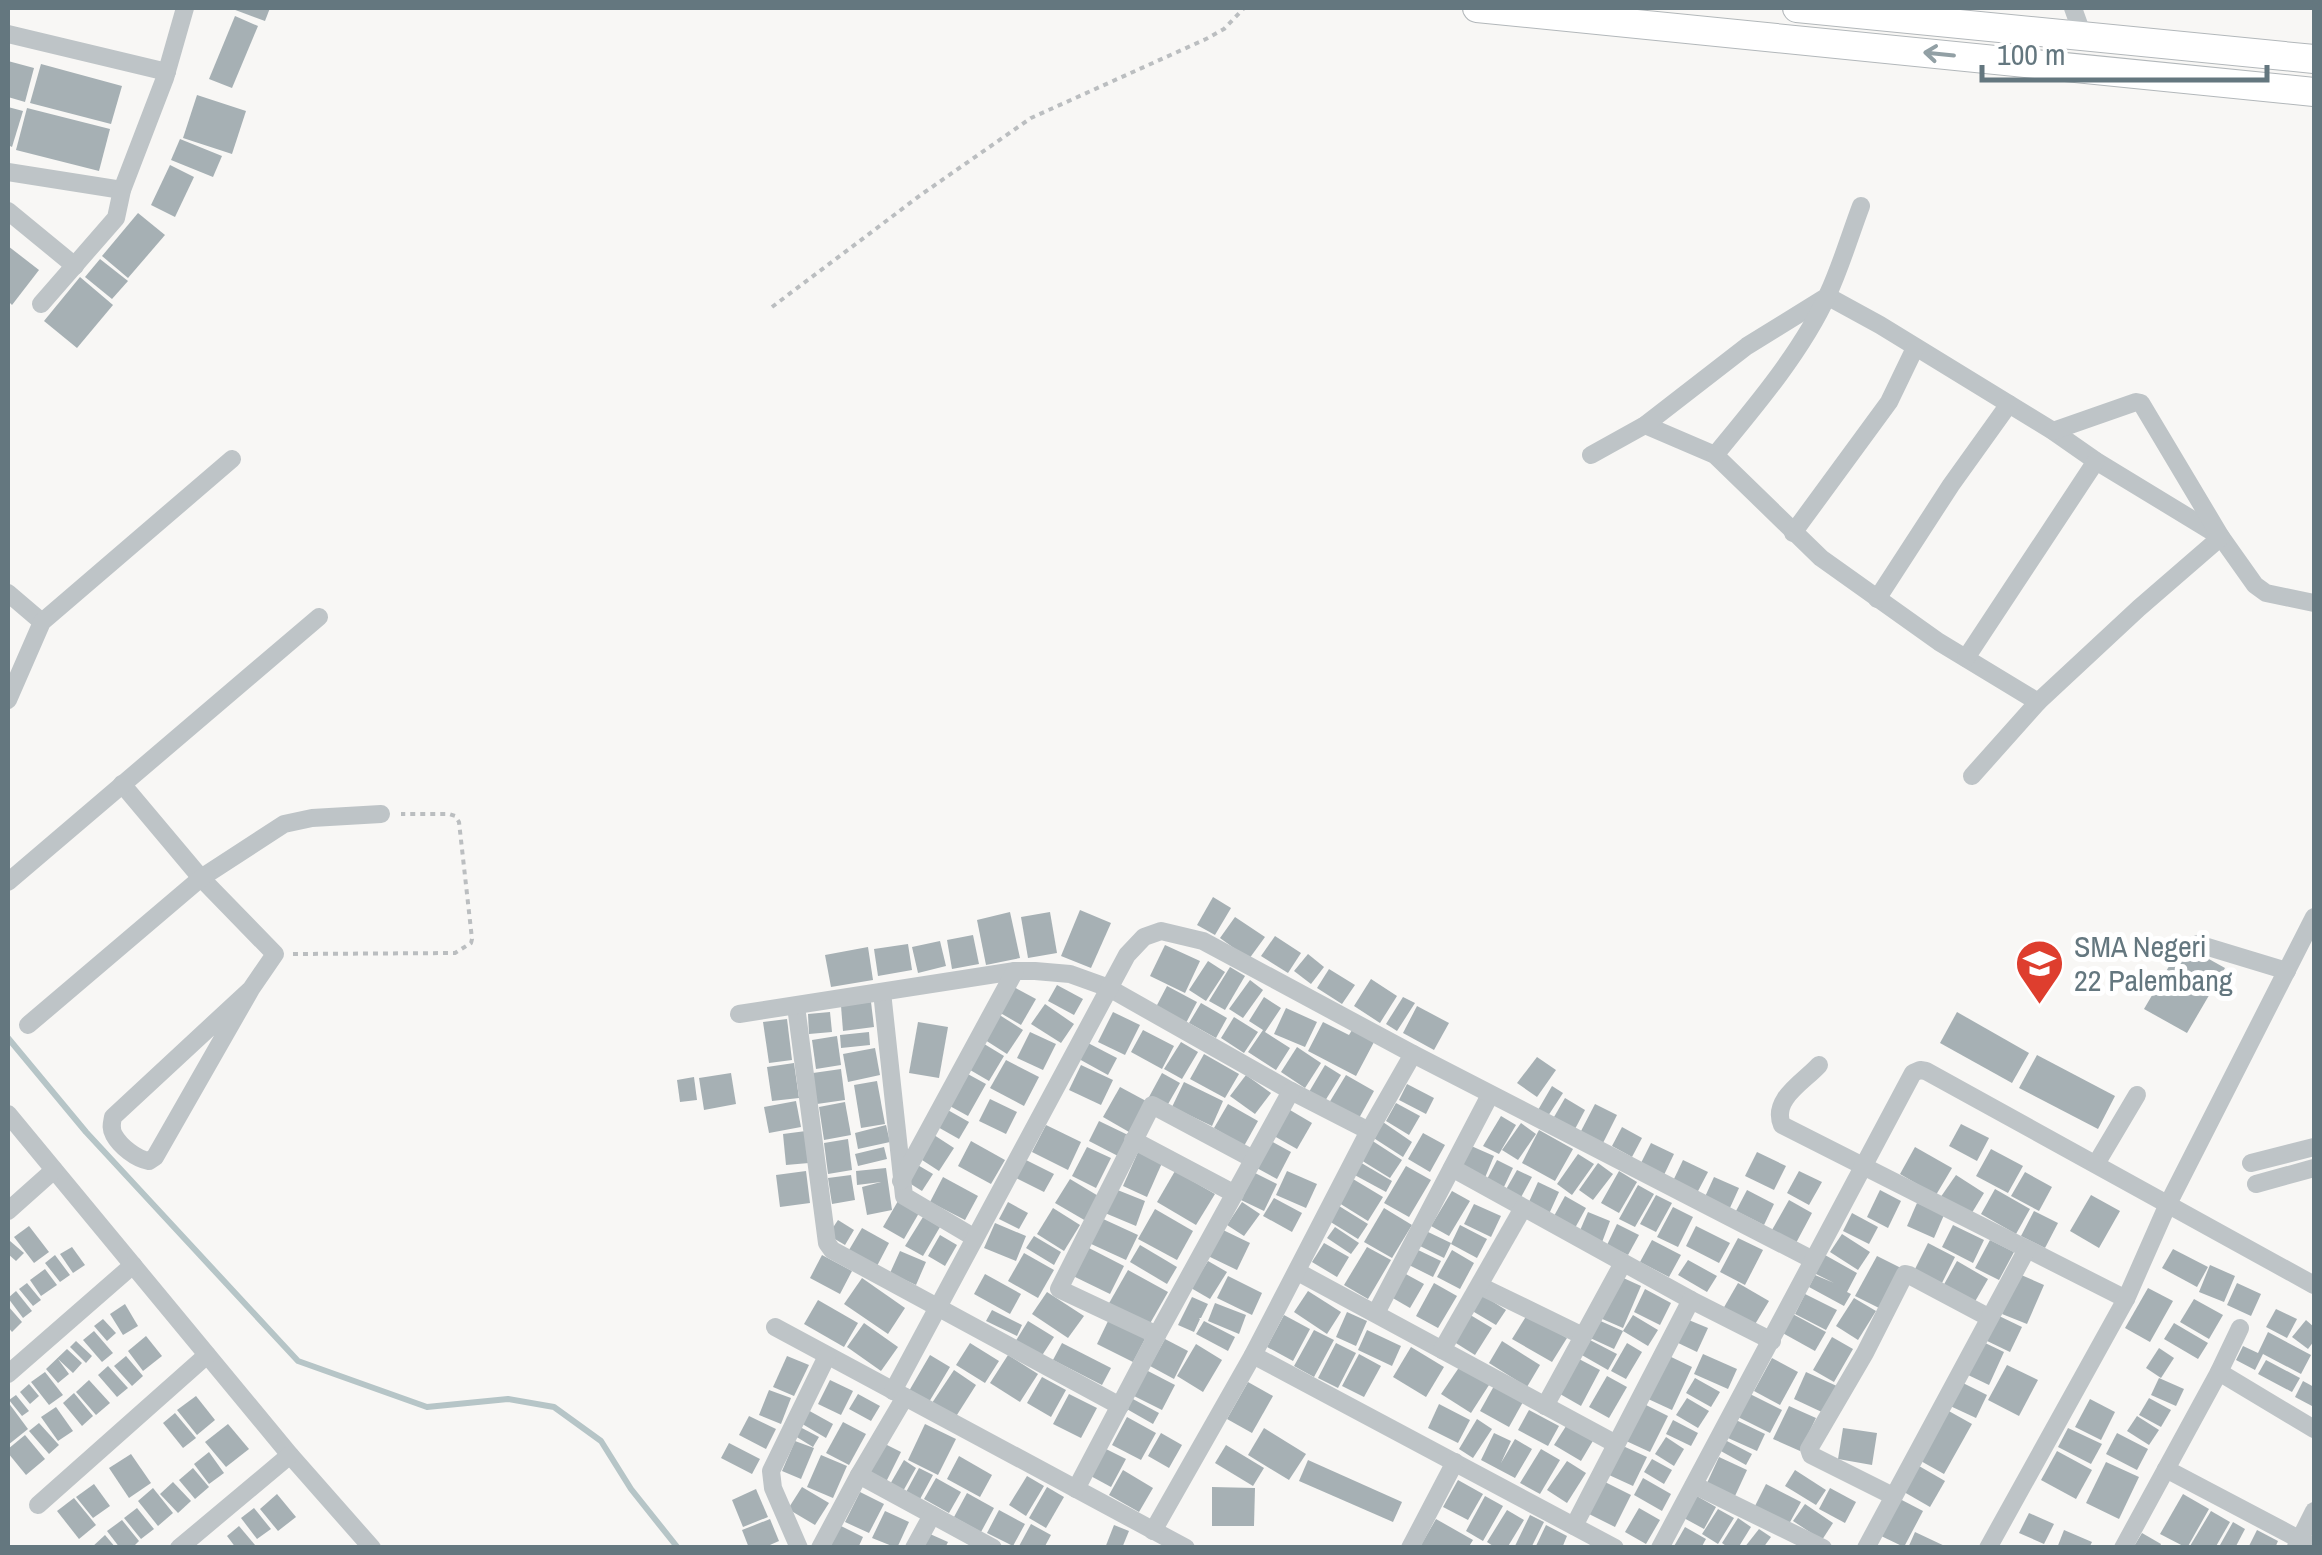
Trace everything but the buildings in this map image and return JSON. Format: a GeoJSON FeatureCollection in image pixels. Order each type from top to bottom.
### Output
{"type":"FeatureCollection","features":[{"type":"Feature","properties":{"kind":"highway"},"geometry":{"type":"LineString","coordinates":[[1477,8],[2314,92]]}},
{"type":"Feature","properties":{"kind":"highway"},"geometry":{"type":"LineString","coordinates":[[1797,8],[1966,16],[2082,36],[2314,59]]}},
{"type":"Feature","properties":{"kind":"street"},"geometry":{"type":"LineString","coordinates":[[42,304],[116,218],[122,190],[185,8]]}},
{"type":"Feature","properties":{"kind":"street"},"geometry":{"type":"LineString","coordinates":[[2073,8],[2082,36]]}},
{"type":"Feature","properties":{"kind":"street"},"geometry":{"type":"LineString","coordinates":[[8,34],[166,72]]}},
{"type":"Feature","properties":{"kind":"street"},"geometry":{"type":"LineString","coordinates":[[8,172],[122,190]]}},
{"type":"Feature","properties":{"kind":"street"},"geometry":{"type":"LineString","coordinates":[[1714,454],[1801,341],[1827,296],[1861,206]]}},
{"type":"Feature","properties":{"kind":"street"},"geometry":{"type":"LineString","coordinates":[[8,211],[75,266]]}},
{"type":"Feature","properties":{"kind":"street"},"geometry":{"type":"LineString","coordinates":[[1827,296],[2221,537]]}},
{"type":"Feature","properties":{"kind":"street"},"geometry":{"type":"LineString","coordinates":[[1591,455],[1645,425],[1748,346],[1827,296]]}},
{"type":"Feature","properties":{"kind":"street"},"geometry":{"type":"LineString","coordinates":[[1793,533],[1889,402],[1916,348]]}},
{"type":"Feature","properties":{"kind":"street"},"geometry":{"type":"LineString","coordinates":[[2053,431],[2139,402],[2221,537],[2255,585],[2266,593],[2314,603]]}},
{"type":"Feature","properties":{"kind":"street"},"geometry":{"type":"LineString","coordinates":[[1877,599],[2009,404]]}},
{"type":"Feature","properties":{"kind":"street"},"geometry":{"type":"LineString","coordinates":[[1645,425],[1714,454],[1821,558],[1877,599],[2038,702]]}},
{"type":"Feature","properties":{"kind":"street"},"geometry":{"type":"LineString","coordinates":[[8,700],[42,622],[232,459]]}},
{"type":"Feature","properties":{"kind":"street"},"geometry":{"type":"LineString","coordinates":[[1966,658],[2096,461]]}},
{"type":"Feature","properties":{"kind":"street"},"geometry":{"type":"LineString","coordinates":[[1972,776],[2038,702],[2221,537]]}},
{"type":"Feature","properties":{"kind":"street"},"geometry":{"type":"LineString","coordinates":[[8,593],[42,622]]}},
{"type":"Feature","properties":{"kind":"street"},"geometry":{"type":"LineString","coordinates":[[8,882],[319,617]]}},
{"type":"Feature","properties":{"kind":"street"},"geometry":{"type":"LineString","coordinates":[[122,784],[201,878],[276,954],[251,989],[155,1157],[148,1161],[136,1158],[114,1134],[113,1117],[251,989]]}},
{"type":"Feature","properties":{"kind":"street"},"geometry":{"type":"LineString","coordinates":[[28,1025],[201,878],[284,824],[312,818],[381,814]]}},
{"type":"Feature","properties":{"kind":"street"},"geometry":{"type":"LineString","coordinates":[[1988,1548],[2126,1299],[2168,1204],[2314,917]]}},
{"type":"Feature","properties":{"kind":"street"},"geometry":{"type":"LineString","coordinates":[[820,1548],[899,1394],[938,1307],[1109,988],[1128,955],[1144,938],[1161,931],[1203,941],[1813,1260]]}},
{"type":"Feature","properties":{"kind":"street"},"geometry":{"type":"LineString","coordinates":[[2198,944],[2287,971]]}},
{"type":"Feature","properties":{"kind":"street"},"geometry":{"type":"LineString","coordinates":[[901,1181],[1015,971]]}},
{"type":"Feature","properties":{"kind":"street"},"geometry":{"type":"LineString","coordinates":[[739,1014],[1015,971],[1070,974],[1109,988],[1368,1131]]}},
{"type":"Feature","properties":{"kind":"street"},"geometry":{"type":"LineString","coordinates":[[882,992],[904,1196],[976,1238]]}},
{"type":"Feature","properties":{"kind":"street"},"geometry":{"type":"LineString","coordinates":[[796,1006],[827,1243],[832,1250],[1120,1406]]}},
{"type":"Feature","properties":{"kind":"street"},"geometry":{"type":"LineString","coordinates":[[1153,1531],[1254,1355],[1368,1131],[1413,1054]]}},
{"type":"Feature","properties":{"kind":"street"},"geometry":{"type":"LineString","coordinates":[[1819,1064],[1785,1098],[1778,1112],[1780,1122],[2126,1299]]}},
{"type":"Feature","properties":{"kind":"street"},"geometry":{"type":"LineString","coordinates":[[1660,1548],[1912,1073],[1926,1071],[2314,1285]]}},
{"type":"Feature","properties":{"kind":"street"},"geometry":{"type":"LineString","coordinates":[[1076,1489],[1291,1091]]}},
{"type":"Feature","properties":{"kind":"street"},"geometry":{"type":"LineString","coordinates":[[1376,1313],[1490,1094]]}},
{"type":"Feature","properties":{"kind":"street"},"geometry":{"type":"LineString","coordinates":[[2096,1164],[2137,1095]]}},
{"type":"Feature","properties":{"kind":"street"},"geometry":{"type":"LineString","coordinates":[[1156,1335],[1058,1289],[1152,1105],[1253,1159]]}},
{"type":"Feature","properties":{"kind":"street"},"geometry":{"type":"LineString","coordinates":[[8,1114],[290,1455],[372,1548]]}},
{"type":"Feature","properties":{"kind":"street"},"geometry":{"type":"LineString","coordinates":[[1134,1140],[1235,1194]]}},
{"type":"Feature","properties":{"kind":"street"},"geometry":{"type":"LineString","coordinates":[[2251,1163],[2314,1148]]}},
{"type":"Feature","properties":{"kind":"street"},"geometry":{"type":"LineString","coordinates":[[1452,1168],[1772,1341]]}},
{"type":"Feature","properties":{"kind":"street"},"geometry":{"type":"LineString","coordinates":[[2256,1184],[2314,1168]]}},
{"type":"Feature","properties":{"kind":"street"},"geometry":{"type":"LineString","coordinates":[[8,1211],[54,1170]]}},
{"type":"Feature","properties":{"kind":"street"},"geometry":{"type":"LineString","coordinates":[[1442,1350],[1523,1208]]}},
{"type":"Feature","properties":{"kind":"street"},"geometry":{"type":"LineString","coordinates":[[1866,1548],[2027,1249]]}},
{"type":"Feature","properties":{"kind":"street"},"geometry":{"type":"LineString","coordinates":[[1545,1406],[1624,1263]]}},
{"type":"Feature","properties":{"kind":"street"},"geometry":{"type":"LineString","coordinates":[[8,1374],[133,1266]]}},
{"type":"Feature","properties":{"kind":"street"},"geometry":{"type":"LineString","coordinates":[[1298,1272],[1616,1444]]}},
{"type":"Feature","properties":{"kind":"street"},"geometry":{"type":"LineString","coordinates":[[1893,1496],[1810,1455],[1809,1449],[1905,1274],[1988,1317]]}},
{"type":"Feature","properties":{"kind":"street"},"geometry":{"type":"LineString","coordinates":[[1480,1286],[1583,1336]]}},
{"type":"Feature","properties":{"kind":"street"},"geometry":{"type":"LineString","coordinates":[[1574,1526],[1691,1300]]}},
{"type":"Feature","properties":{"kind":"street"},"geometry":{"type":"LineString","coordinates":[[774,1327],[1186,1548]]}},
{"type":"Feature","properties":{"kind":"street"},"geometry":{"type":"LineString","coordinates":[[2122,1548],[2240,1328]]}},
{"type":"Feature","properties":{"kind":"street"},"geometry":{"type":"LineString","coordinates":[[38,1505],[207,1355]]}},
{"type":"Feature","properties":{"kind":"street"},"geometry":{"type":"LineString","coordinates":[[1254,1355],[1615,1548]]}},
{"type":"Feature","properties":{"kind":"street"},"geometry":{"type":"LineString","coordinates":[[799,1548],[772,1488],[771,1472],[827,1356]]}},
{"type":"Feature","properties":{"kind":"street"},"geometry":{"type":"LineString","coordinates":[[2219,1372],[2314,1429]]}},
{"type":"Feature","properties":{"kind":"street"},"geometry":{"type":"LineString","coordinates":[[179,1548],[290,1455]]}},
{"type":"Feature","properties":{"kind":"street"},"geometry":{"type":"LineString","coordinates":[[1411,1547],[1454,1462]]}},
{"type":"Feature","properties":{"kind":"street"},"geometry":{"type":"LineString","coordinates":[[2166,1469],[2303,1544],[2314,1512]]}},
{"type":"Feature","properties":{"kind":"street"},"geometry":{"type":"LineString","coordinates":[[859,1475],[992,1548]]}},
{"type":"Feature","properties":{"kind":"street"},"geometry":{"type":"LineString","coordinates":[[1694,1485],[1824,1548]]}},
{"type":"Feature","properties":{"kind":"street"},"geometry":{"type":"LineString","coordinates":[[914,1548],[932,1515]]}},
{"type":"Feature","properties":{"kind":"path"},"geometry":{"type":"LineString","coordinates":[[772,308],[1030,118],[1206,39],[1224,29],[1244,8]]}},
{"type":"Feature","properties":{"kind":"path"},"geometry":{"type":"LineString","coordinates":[[276,954],[455,953],[471,944],[459,822],[455,816],[381,814]]}},
{"type":"Feature","properties":{"kind":"waterway"},"geometry":{"type":"LineString","coordinates":[[8,1038],[86,1132],[298,1361],[427,1407],[508,1399],[554,1407],[601,1441],[631,1489],[678,1548]]}},
{"type":"Feature","properties":{"kind":"place","name":"SMA Negeri 22 Palembang"},"geometry":{"type":"Point","coordinates":[2039,1006]}}]}
